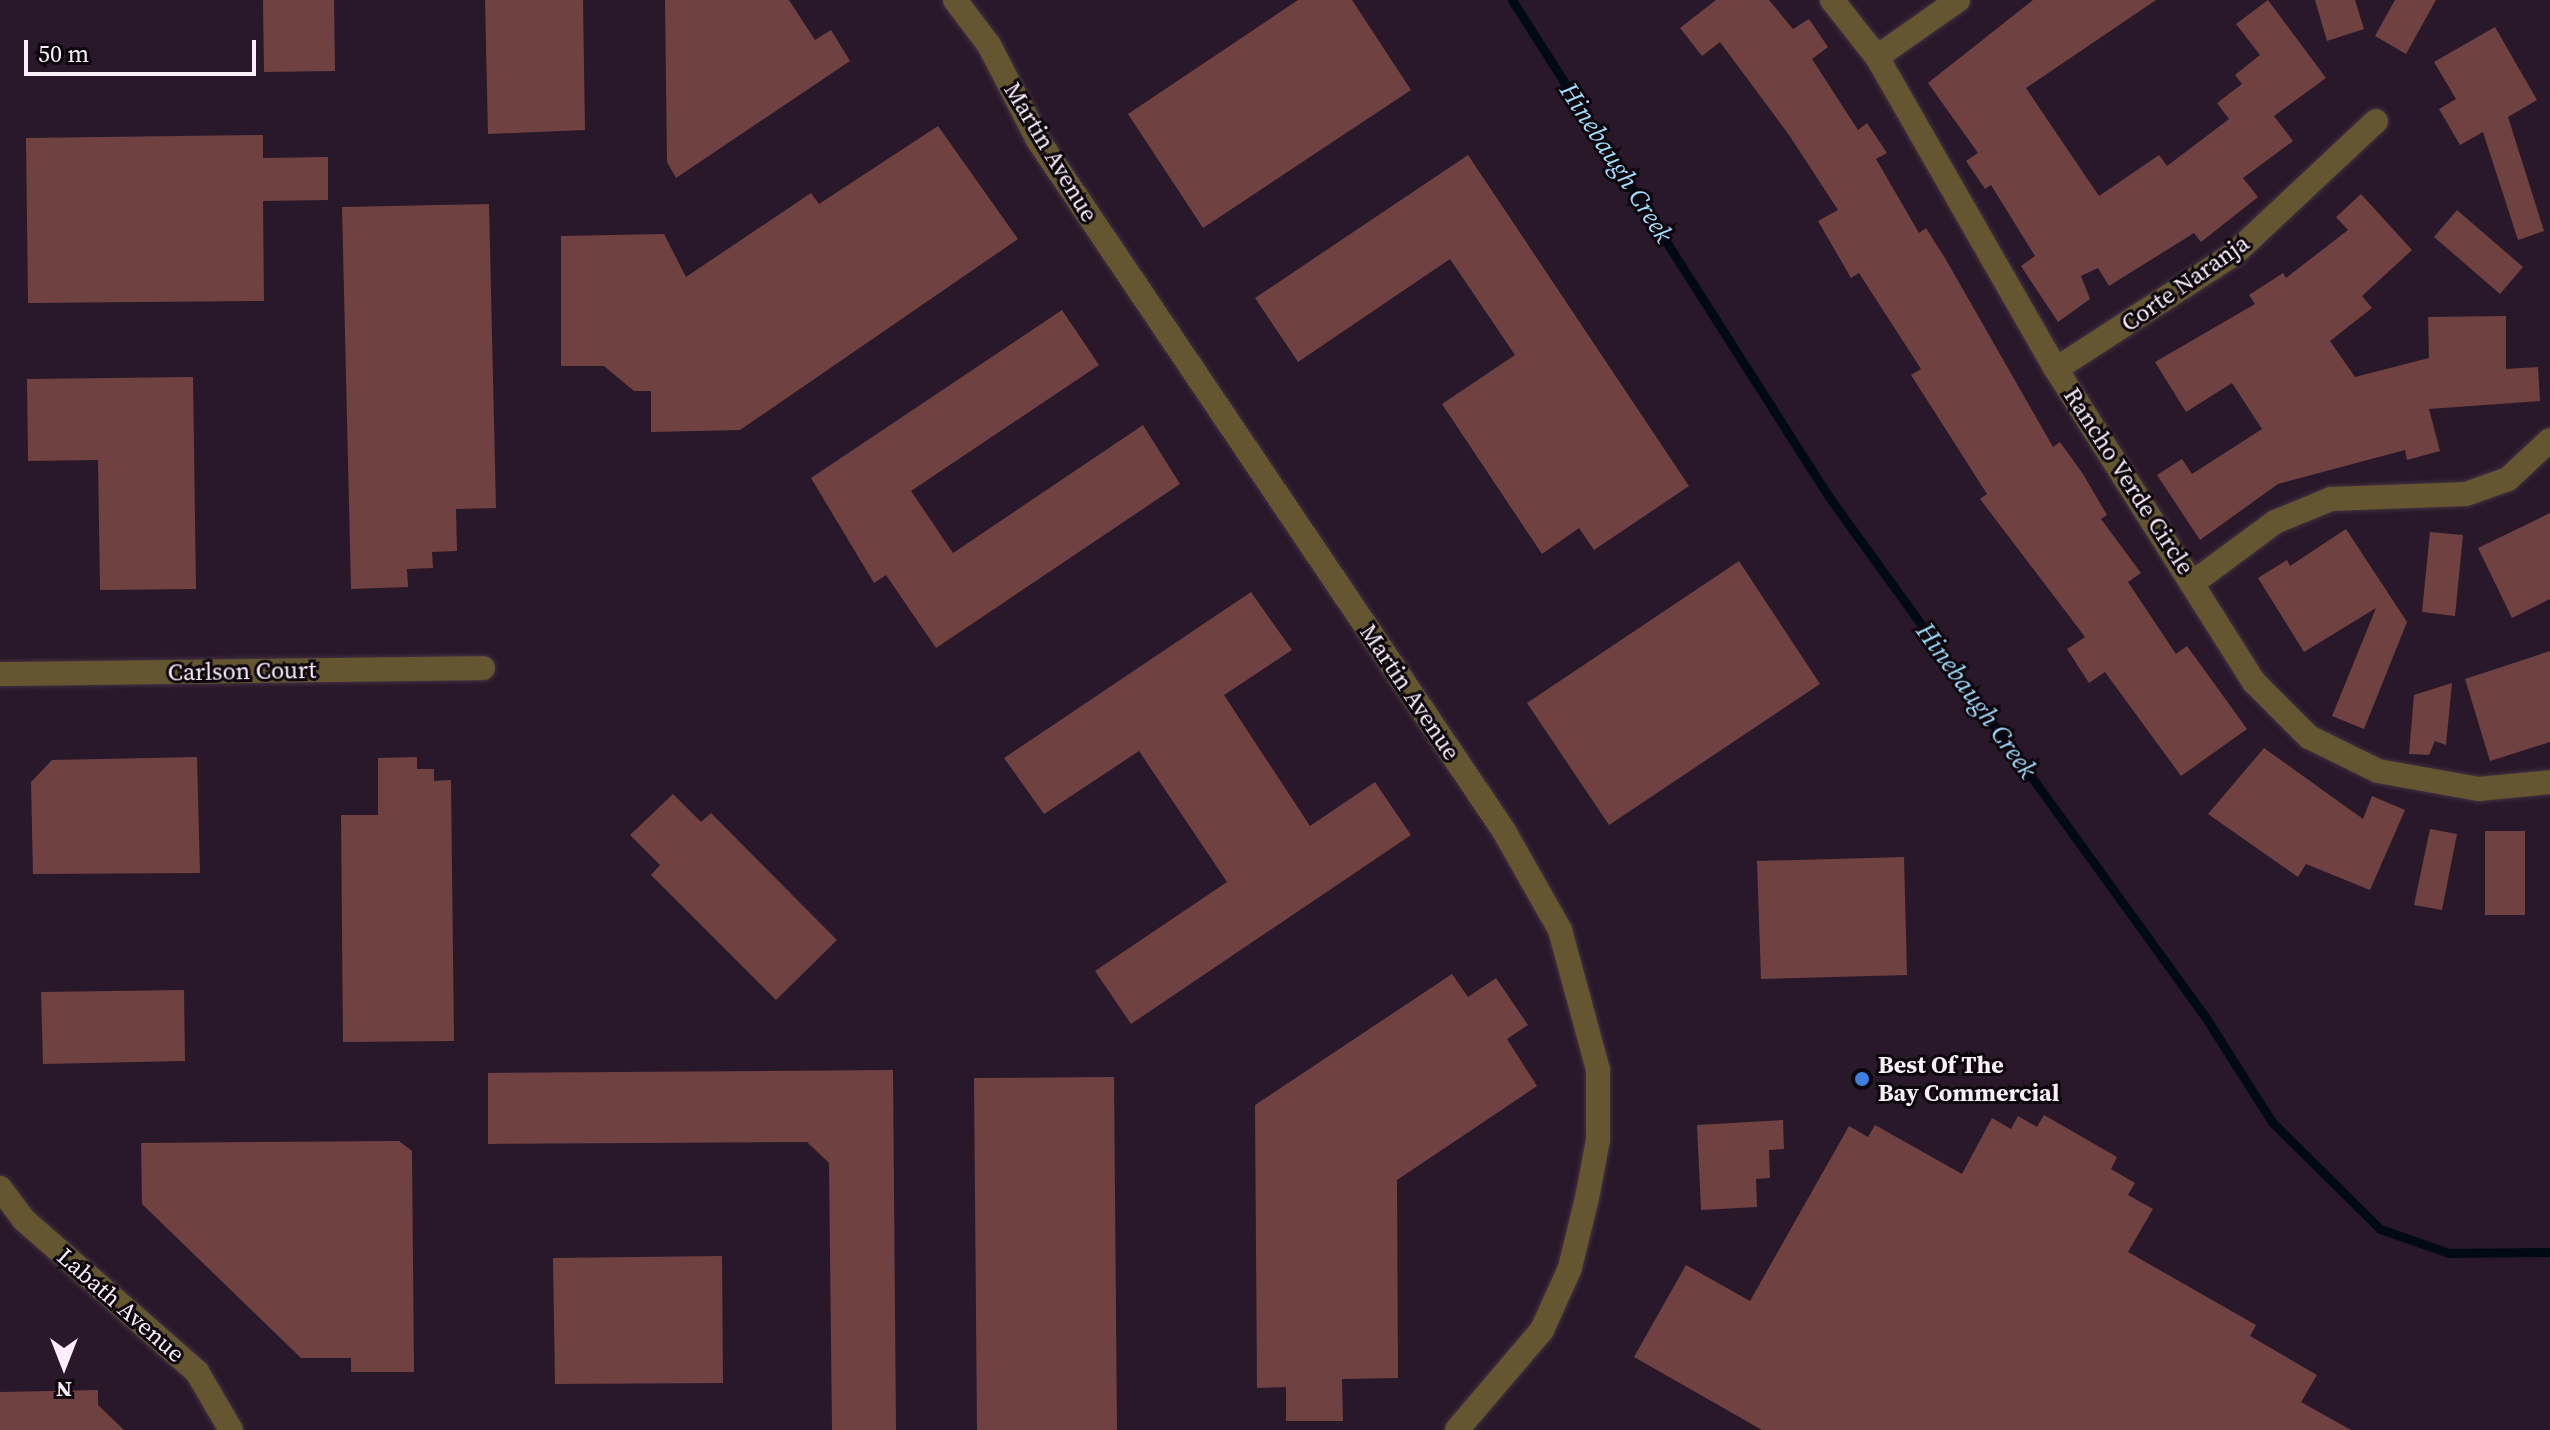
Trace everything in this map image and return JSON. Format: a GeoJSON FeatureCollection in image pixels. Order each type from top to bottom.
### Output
{"type":"FeatureCollection","features":[{"type":"Feature","properties":{"kind":"street","name":"Martin Avenue"},"geometry":{"type":"LineString","coordinates":[[955,0],[989,45],[1038,140],[1504,831],[1560,930],[1598,1070],[1598,1140],[1587,1198],[1570,1268],[1542,1330],[1457,1430]]}},
{"type":"Feature","properties":{"kind":"street","name":"Rancho Verde Circle"},"geometry":{"type":"LineString","coordinates":[[1832,0],[1877,57],[2056,369],[2194,582],[2254,682],[2309,737],[2378,771],[2428,784],[2550,782]]}},
{"type":"Feature","properties":{"kind":"street"},"geometry":{"type":"LineString","coordinates":[[1877,57],[1958,0]]}},
{"type":"Feature","properties":{"kind":"street","name":"Corte Naranja"},"geometry":{"type":"LineString","coordinates":[[2056,369],[2235,253],[2376,121]]}},
{"type":"Feature","properties":{"kind":"street"},"geometry":{"type":"LineString","coordinates":[[2194,582],[2275,522],[2331,499],[2466,494],[2508,479],[2550,440]]}},
{"type":"Feature","properties":{"kind":"street","name":"Carlson Court"},"geometry":{"type":"LineString","coordinates":[[0,674],[483,668]]}},
{"type":"Feature","properties":{"kind":"street","name":"Labath Avenue"},"geometry":{"type":"LineString","coordinates":[[0,1188],[23,1219],[197,1372],[231,1430]]}},
{"type":"Feature","properties":{"kind":"building"},"geometry":{"type":"Polygon","coordinates":[[[263,0],[334,0],[335,71],[264,72],[263,0]]]}},
{"type":"Feature","properties":{"kind":"building"},"geometry":{"type":"Polygon","coordinates":[[[485,0],[583,0],[585,130],[488,134],[485,0]]]}},
{"type":"Feature","properties":{"kind":"building"},"geometry":{"type":"Polygon","coordinates":[[[665,0],[789,0],[815,40],[831,30],[850,61],[676,178],[667,162],[665,0]]]}},
{"type":"Feature","properties":{"kind":"building"},"geometry":{"type":"Polygon","coordinates":[[[1298,0],[1352,0],[1411,90],[1203,228],[1128,114],[1298,0]]]}},
{"type":"Feature","properties":{"kind":"building"},"geometry":{"type":"Polygon","coordinates":[[[1716,0],[1769,0],[1793,29],[1809,19],[1828,47],[1812,59],[1858,130],[1867,123],[1887,153],[1876,159],[1919,233],[1926,228],[1945,258],[2053,447],[2060,442],[2083,474],[2107,515],[2101,519],[2141,573],[2128,582],[2176,654],[2187,646],[2247,729],[2181,776],[2105,672],[2089,683],[2067,649],[2085,637],[1980,499],[1987,494],[1911,375],[1921,369],[1859,273],[1851,278],[1818,221],[1838,210],[1789,135],[1720,42],[1702,56],[1680,28],[1716,0]]]}},
{"type":"Feature","properties":{"kind":"building"},"geometry":{"type":"Polygon","coordinates":[[[2033,0],[2156,0],[2026,88],[2099,196],[2159,155],[2167,166],[2229,119],[2217,103],[2242,84],[2235,75],[2260,55],[2236,24],[2268,0],[2326,78],[2274,116],[2293,141],[2243,178],[2258,197],[2201,242],[2194,233],[2109,286],[2098,268],[2081,276],[2090,299],[2058,322],[2021,266],[2035,256],[1991,185],[1985,189],[1966,161],[1978,153],[1928,83],[2033,0]]]}},
{"type":"Feature","properties":{"kind":"building"},"geometry":{"type":"Polygon","coordinates":[[[2315,0],[2355,0],[2364,29],[2327,41],[2315,0]]]}},
{"type":"Feature","properties":{"kind":"building"},"geometry":{"type":"Polygon","coordinates":[[[2395,0],[2436,0],[2406,54],[2375,36],[2395,0]]]}},
{"type":"Feature","properties":{"kind":"building"},"geometry":{"type":"Polygon","coordinates":[[[2495,27],[2537,100],[2508,117],[2544,231],[2518,240],[2483,132],[2460,145],[2439,109],[2456,99],[2434,62],[2495,27]]]}},
{"type":"Feature","properties":{"kind":"building"},"geometry":{"type":"Polygon","coordinates":[[[938,126],[1018,239],[740,430],[651,432],[651,391],[634,391],[604,366],[561,366],[561,236],[664,234],[686,277],[811,193],[819,204],[938,126]]]}},
{"type":"Feature","properties":{"kind":"building"},"geometry":{"type":"Polygon","coordinates":[[[263,135],[263,158],[328,157],[328,200],[263,201],[264,301],[28,303],[26,138],[263,135]]]}},
{"type":"Feature","properties":{"kind":"building"},"geometry":{"type":"Polygon","coordinates":[[[1468,155],[1689,486],[1594,550],[1579,528],[1542,554],[1442,404],[1515,355],[1450,259],[1298,362],[1255,298],[1468,155]]]}},
{"type":"Feature","properties":{"kind":"building"},"geometry":{"type":"Polygon","coordinates":[[[2361,194],[2412,250],[2362,296],[2372,308],[2330,341],[2355,377],[2429,358],[2428,317],[2506,316],[2506,369],[2538,367],[2540,401],[2429,409],[2440,451],[2407,460],[2405,450],[2278,484],[2200,540],[2157,475],[2182,459],[2192,474],[2262,429],[2232,383],[2186,412],[2155,362],[2255,304],[2249,295],[2283,273],[2286,278],[2348,230],[2336,217],[2361,194]]]}},
{"type":"Feature","properties":{"kind":"building"},"geometry":{"type":"Polygon","coordinates":[[[489,204],[496,508],[456,509],[457,551],[432,552],[433,568],[407,569],[408,587],[351,589],[342,207],[489,204]]]}},
{"type":"Feature","properties":{"kind":"building"},"geometry":{"type":"Polygon","coordinates":[[[2457,210],[2523,267],[2500,294],[2434,237],[2457,210]]]}},
{"type":"Feature","properties":{"kind":"building"},"geometry":{"type":"Polygon","coordinates":[[[1062,310],[1099,365],[911,491],[953,553],[1143,425],[1180,484],[936,648],[886,575],[874,583],[811,478],[1062,310]]]}},
{"type":"Feature","properties":{"kind":"building"},"geometry":{"type":"Polygon","coordinates":[[[193,377],[196,589],[100,590],[98,460],[28,461],[27,379],[193,377]]]}},
{"type":"Feature","properties":{"kind":"building"},"geometry":{"type":"Polygon","coordinates":[[[2550,513],[2550,599],[2512,618],[2478,548],[2550,513]]]}},
{"type":"Feature","properties":{"kind":"building"},"geometry":{"type":"Polygon","coordinates":[[[2346,529],[2407,622],[2364,729],[2332,716],[2376,608],[2304,652],[2258,578],[2287,560],[2290,566],[2346,529]]]}},
{"type":"Feature","properties":{"kind":"building"},"geometry":{"type":"Polygon","coordinates":[[[2430,532],[2463,535],[2455,616],[2422,612],[2430,532]]]}},
{"type":"Feature","properties":{"kind":"building"},"geometry":{"type":"Polygon","coordinates":[[[1739,561],[1820,684],[1609,825],[1527,703],[1739,561]]]}},
{"type":"Feature","properties":{"kind":"building"},"geometry":{"type":"Polygon","coordinates":[[[1251,592],[1292,650],[1224,695],[1310,826],[1375,782],[1411,835],[1131,1024],[1095,971],[1227,882],[1139,751],[1044,814],[1004,758],[1251,592]]]}},
{"type":"Feature","properties":{"kind":"building"},"geometry":{"type":"Polygon","coordinates":[[[2550,651],[2550,742],[2490,761],[2465,679],[2550,651]]]}},
{"type":"Feature","properties":{"kind":"building"},"geometry":{"type":"Polygon","coordinates":[[[2452,683],[2446,745],[2435,741],[2429,755],[2409,754],[2414,695],[2452,683]]]}},
{"type":"Feature","properties":{"kind":"building"},"geometry":{"type":"Polygon","coordinates":[[[2264,748],[2363,819],[2372,796],[2405,810],[2370,890],[2306,864],[2298,877],[2208,814],[2264,748]]]}},
{"type":"Feature","properties":{"kind":"building"},"geometry":{"type":"Polygon","coordinates":[[[197,757],[200,873],[33,874],[31,782],[52,760],[197,757]]]}},
{"type":"Feature","properties":{"kind":"building"},"geometry":{"type":"Polygon","coordinates":[[[417,757],[417,769],[434,769],[434,781],[451,780],[454,1041],[343,1042],[341,815],[378,815],[378,758],[417,757]]]}},
{"type":"Feature","properties":{"kind":"building"},"geometry":{"type":"Polygon","coordinates":[[[673,794],[701,822],[711,813],[837,940],[776,1000],[651,875],[660,865],[630,835],[673,794]]]}},
{"type":"Feature","properties":{"kind":"building"},"geometry":{"type":"Polygon","coordinates":[[[2430,829],[2457,834],[2442,910],[2414,905],[2430,829]]]}},
{"type":"Feature","properties":{"kind":"building"},"geometry":{"type":"Polygon","coordinates":[[[2485,831],[2525,831],[2525,915],[2485,915],[2485,831]]]}},
{"type":"Feature","properties":{"kind":"building"},"geometry":{"type":"Polygon","coordinates":[[[1904,857],[1907,975],[1761,979],[1757,861],[1904,857]]]}},
{"type":"Feature","properties":{"kind":"building"},"geometry":{"type":"Polygon","coordinates":[[[1452,974],[1468,997],[1496,978],[1528,1025],[1507,1039],[1537,1086],[1397,1180],[1398,1378],[1342,1379],[1343,1421],[1286,1421],[1286,1387],[1257,1388],[1255,1105],[1452,974]]]}},
{"type":"Feature","properties":{"kind":"building"},"geometry":{"type":"Polygon","coordinates":[[[184,990],[185,1061],[43,1064],[41,992],[184,990]]]}},
{"type":"Feature","properties":{"kind":"building"},"geometry":{"type":"Polygon","coordinates":[[[893,1070],[896,1430],[832,1430],[829,1163],[807,1142],[488,1144],[488,1073],[893,1070]]]}},
{"type":"Feature","properties":{"kind":"building"},"geometry":{"type":"Polygon","coordinates":[[[1114,1077],[1117,1430],[977,1430],[974,1078],[1114,1077]]]}},
{"type":"Feature","properties":{"kind":"building"},"geometry":{"type":"Polygon","coordinates":[[[2044,1115],[2117,1157],[2111,1169],[2135,1183],[2128,1195],[2153,1209],[2128,1252],[2256,1325],[2250,1336],[2317,1375],[2301,1402],[2351,1430],[1762,1430],[1634,1357],[1686,1265],[1750,1301],[1849,1126],[1868,1137],[1875,1125],[1962,1174],[1992,1118],[2011,1129],[2018,1116],[2037,1127],[2044,1115]]]}},
{"type":"Feature","properties":{"kind":"building"},"geometry":{"type":"Polygon","coordinates":[[[1783,1120],[1784,1149],[1769,1150],[1770,1178],[1756,1179],[1757,1207],[1701,1210],[1697,1125],[1783,1120]]]}},
{"type":"Feature","properties":{"kind":"building"},"geometry":{"type":"Polygon","coordinates":[[[399,1141],[412,1151],[414,1372],[351,1372],[351,1358],[301,1358],[142,1204],[141,1143],[399,1141]]]}},
{"type":"Feature","properties":{"kind":"building"},"geometry":{"type":"Polygon","coordinates":[[[722,1256],[723,1383],[555,1384],[553,1258],[722,1256]]]}},
{"type":"Feature","properties":{"kind":"building"},"geometry":{"type":"Polygon","coordinates":[[[98,1390],[98,1405],[124,1430],[0,1430],[0,1392],[98,1390]]]}},
{"type":"Feature","properties":{"kind":"waterway","name":"Hinebaugh Creek"},"geometry":{"type":"LineString","coordinates":[[1512,0],[1829,497],[2206,1018],[2272,1122],[2380,1229],[2449,1253],[2550,1252]]}},
{"type":"Feature","properties":{"kind":"place","name":"Best Of The Bay Commercial"},"geometry":{"type":"Point","coordinates":[1862,1079]}}]}
